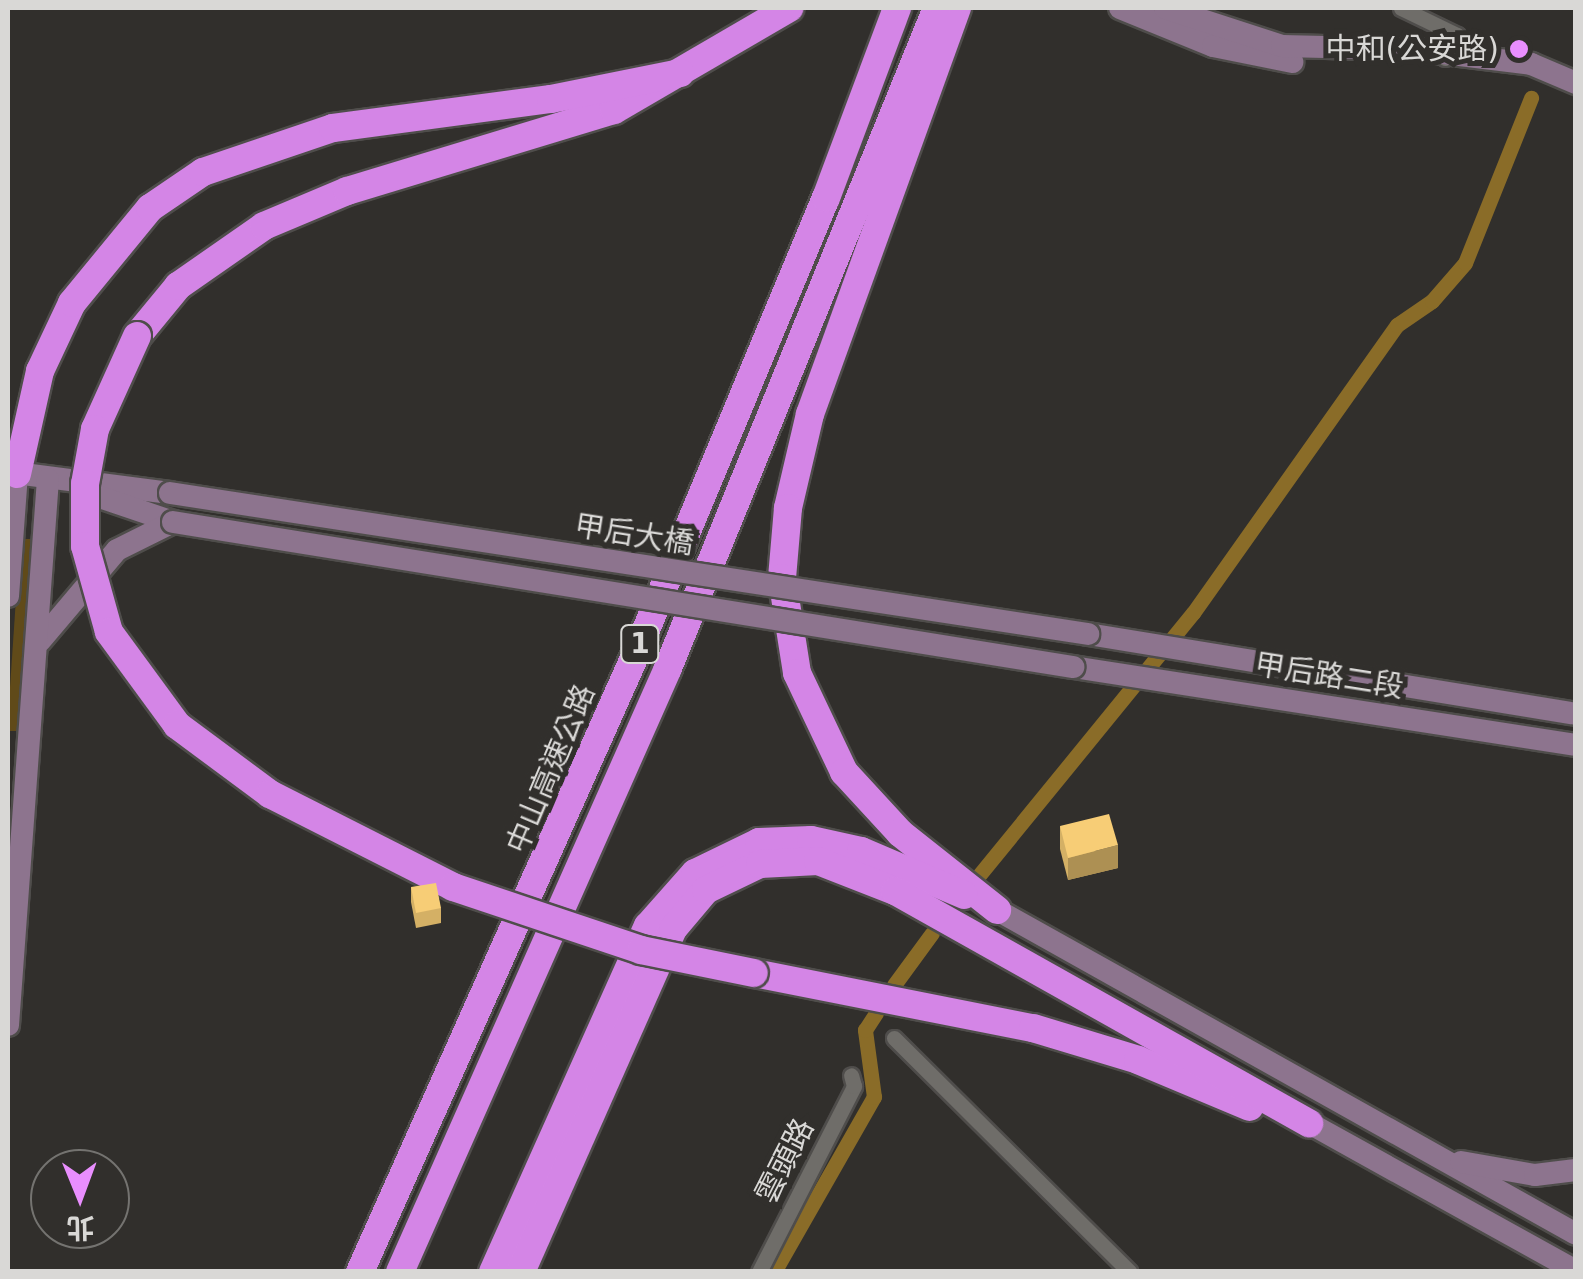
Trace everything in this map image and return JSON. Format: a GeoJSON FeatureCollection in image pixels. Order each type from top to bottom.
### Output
{"type":"FeatureCollection","features":[{"type":"Feature","properties":{"kind":"highway"},"geometry":{"type":"LineString","coordinates":[[789,8],[680,73],[584,122],[296,210],[209,259],[137,336],[95,429],[85,484],[85,546],[109,632],[177,725],[270,794],[454,886],[641,950],[1033,1028],[1309,1123]]}},
{"type":"Feature","properties":{"kind":"highway","name":"中山高速公路"},"geometry":{"type":"LineString","coordinates":[[360,1272],[638,649],[826,198],[897,8]]}},
{"type":"Feature","properties":{"kind":"highway","name":"1"},"geometry":{"type":"LineString","coordinates":[[400,1272],[668,668],[937,8]]}},
{"type":"Feature","properties":{"kind":"highway"},"geometry":{"type":"LineString","coordinates":[[957,8],[810,414],[788,508],[782,578],[797,673],[819,731],[844,772],[900,833],[997,910]]}},
{"type":"Feature","properties":{"kind":"highway"},"geometry":{"type":"LineString","coordinates":[[12,473],[40,370],[72,303],[150,208],[203,172],[332,128],[551,99],[680,73]]}},
{"type":"Feature","properties":{"kind":"highway"},"geometry":{"type":"LineString","coordinates":[[493,1272],[640,942],[695,873],[758,842],[811,840],[861,852],[997,910]]}},
{"type":"Feature","properties":{"kind":"highway"},"geometry":{"type":"LineString","coordinates":[[521,1272],[674,929],[706,890],[760,864],[818,861],[895,891],[1309,1123]]}},
{"type":"Feature","properties":{"kind":"main road"},"geometry":{"type":"LineString","coordinates":[[1120,8],[1214,46],[1279,61],[1353,66],[1445,58],[1531,64],[1576,83]]}},
{"type":"Feature","properties":{"kind":"main road"},"geometry":{"type":"LineString","coordinates":[[1165,8],[1282,46],[1411,49],[1445,58]]}},
{"type":"Feature","properties":{"kind":"main road"},"geometry":{"type":"LineString","coordinates":[[8,596],[12,473],[48,479],[173,522]]}},
{"type":"Feature","properties":{"kind":"main road"},"geometry":{"type":"LineString","coordinates":[[8,1025],[48,479]]}},
{"type":"Feature","properties":{"kind":"main road","name":"甲后大橋"},"geometry":{"type":"LineString","coordinates":[[48,479],[170,493],[1088,634]]}},
{"type":"Feature","properties":{"kind":"main road"},"geometry":{"type":"LineString","coordinates":[[38,644],[116,550],[173,522]]}},
{"type":"Feature","properties":{"kind":"main road","name":"甲后大橋"},"geometry":{"type":"LineString","coordinates":[[173,522],[1073,667]]}},
{"type":"Feature","properties":{"kind":"main road","name":"甲后路二段"},"geometry":{"type":"LineString","coordinates":[[1088,634],[1576,714]]}},
{"type":"Feature","properties":{"kind":"main road","name":"甲后路二段"},"geometry":{"type":"LineString","coordinates":[[1073,667],[1576,745]]}},
{"type":"Feature","properties":{"kind":"main road"},"geometry":{"type":"LineString","coordinates":[[997,910],[1576,1234]]}},
{"type":"Feature","properties":{"kind":"main road"},"geometry":{"type":"LineString","coordinates":[[1309,1123],[1576,1271]]}},
{"type":"Feature","properties":{"kind":"main road"},"geometry":{"type":"LineString","coordinates":[[1445,1160],[1535,1175],[1576,1170]]}},
{"type":"Feature","properties":{"kind":"street"},"geometry":{"type":"LineString","coordinates":[[1402,8],[1457,35],[1445,58]]}},
{"type":"Feature","properties":{"kind":"street"},"geometry":{"type":"LineString","coordinates":[[894,1038],[1130,1272]]}},
{"type":"Feature","properties":{"kind":"street","name":"雲頭路"},"geometry":{"type":"LineString","coordinates":[[759,1272],[854,1086],[850,1075]]}},
{"type":"Feature","properties":{"kind":"shaded area"},"geometry":{"type":"Polygon","coordinates":[[[20,539],[34,539],[20,731],[8,731],[8,717],[20,539]]]}},
{"type":"Feature","properties":{"kind":"building"},"geometry":{"type":"Polygon","coordinates":[[[1109,814],[1118,845],[1068,858],[1060,826],[1109,814]]]}},
{"type":"Feature","properties":{"kind":"building"},"geometry":{"type":"Polygon","coordinates":[[[436,883],[441,908],[416,913],[411,887],[436,883]]]}},
{"type":"Feature","properties":{"kind":"waterway"},"geometry":{"type":"LineString","coordinates":[[980,874],[1193,613],[1397,325],[1432,301],[1465,263],[1531,98]]}},
{"type":"Feature","properties":{"kind":"waterway"},"geometry":{"type":"LineString","coordinates":[[894,985],[932,933]]}},
{"type":"Feature","properties":{"kind":"waterway"},"geometry":{"type":"LineString","coordinates":[[774,1272],[874,1097],[865,1030],[876,1013]]}},
{"type":"Feature","properties":{"kind":"place","name":"中和(公安路)"},"geometry":{"type":"Point","coordinates":[1519,49]}}]}
